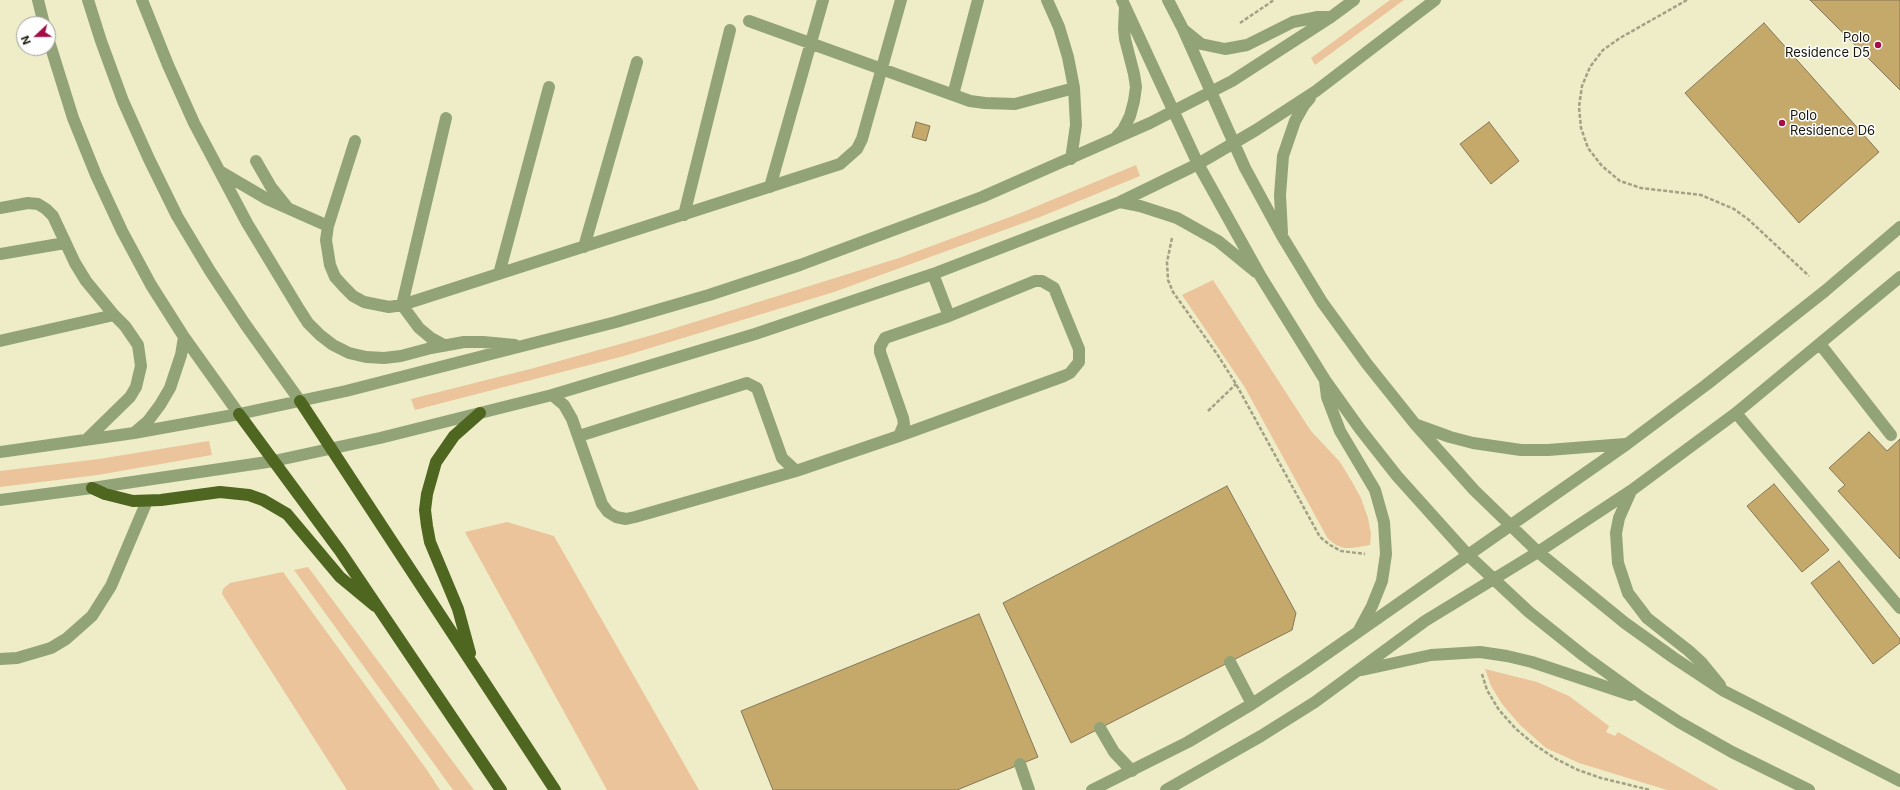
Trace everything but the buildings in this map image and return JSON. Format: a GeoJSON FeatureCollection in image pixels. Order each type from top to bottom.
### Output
{"type":"FeatureCollection","features":[{"type":"Feature","properties":{"kind":"main road"},"geometry":{"type":"LineString","coordinates":[[300,401],[555,790]]}},
{"type":"Feature","properties":{"kind":"main road"},"geometry":{"type":"LineString","coordinates":[[472,662],[458,608],[430,542],[425,510],[426,494],[436,462],[454,436],[480,413]]}},
{"type":"Feature","properties":{"kind":"main road"},"geometry":{"type":"LineString","coordinates":[[239,414],[340,550],[501,790]]}},
{"type":"Feature","properties":{"kind":"main road"},"geometry":{"type":"LineString","coordinates":[[92,488],[119,498],[147,502],[220,492],[249,495],[263,500],[287,514],[340,577],[360,596],[381,611]]}},
{"type":"Feature","properties":{"kind":"street"},"geometry":{"type":"LineString","coordinates":[[38,0],[42,16]]}},
{"type":"Feature","properties":{"kind":"street"},"geometry":{"type":"LineString","coordinates":[[88,0],[123,101],[177,216],[223,291],[300,401]]}},
{"type":"Feature","properties":{"kind":"street"},"geometry":{"type":"LineString","coordinates":[[142,0],[168,65],[194,122],[247,223],[308,323],[329,342],[349,353],[366,357],[384,358],[401,356],[444,345],[483,342],[522,346]]}},
{"type":"Feature","properties":{"kind":"street"},"geometry":{"type":"LineString","coordinates":[[770,187],[823,0]]}},
{"type":"Feature","properties":{"kind":"street"},"geometry":{"type":"LineString","coordinates":[[355,141],[328,226],[326,240],[328,259],[335,277],[353,296],[364,302],[390,307],[402,305],[829,169],[840,164],[857,149],[866,128],[901,0]]}},
{"type":"Feature","properties":{"kind":"street"},"geometry":{"type":"LineString","coordinates":[[953,94],[978,0]]}},
{"type":"Feature","properties":{"kind":"street"},"geometry":{"type":"LineString","coordinates":[[1047,0],[1059,27],[1068,57],[1074,88],[1076,125],[1070,159]]}},
{"type":"Feature","properties":{"kind":"street"},"geometry":{"type":"LineString","coordinates":[[1168,0],[1233,144],[1282,236],[1322,302],[1362,358],[1414,424],[1474,490],[1538,552],[1625,623],[1724,691],[1900,781]]}},
{"type":"Feature","properties":{"kind":"street"},"geometry":{"type":"LineString","coordinates":[[0,452],[134,433],[239,414],[346,391],[522,346],[687,301],[800,265],[982,197],[1173,112],[1210,93],[1331,17],[1354,0]]}},
{"type":"Feature","properties":{"kind":"street"},"geometry":{"type":"LineString","coordinates":[[0,500],[274,461],[332,449],[552,395],[755,334],[933,274],[1120,202],[1198,164],[1316,92],[1435,0]]}},
{"type":"Feature","properties":{"kind":"street"},"geometry":{"type":"LineString","coordinates":[[1123,3],[1198,164],[1261,276],[1325,380],[1360,429],[1397,476],[1468,555],[1530,612],[1584,656],[1642,698],[1732,752],[1810,790]]}},
{"type":"Feature","properties":{"kind":"street"},"geometry":{"type":"LineString","coordinates":[[1112,140],[1123,130],[1130,116],[1134,101],[1134,74],[1127,50],[1123,3]]}},
{"type":"Feature","properties":{"kind":"street"},"geometry":{"type":"LineString","coordinates":[[1182,29],[1201,44],[1213,48],[1225,49],[1246,45],[1293,22],[1318,17],[1331,17]]}},
{"type":"Feature","properties":{"kind":"street"},"geometry":{"type":"LineString","coordinates":[[749,22],[985,104],[1015,104],[1074,88]]}},
{"type":"Feature","properties":{"kind":"street"},"geometry":{"type":"LineString","coordinates":[[684,215],[730,30]]}},
{"type":"Feature","properties":{"kind":"street"},"geometry":{"type":"LineString","coordinates":[[54,56],[73,118],[96,176],[122,231],[151,285],[184,337],[239,414]]}},
{"type":"Feature","properties":{"kind":"street"},"geometry":{"type":"LineString","coordinates":[[584,247],[637,62]]}},
{"type":"Feature","properties":{"kind":"street"},"geometry":{"type":"LineString","coordinates":[[499,274],[549,87]]}},
{"type":"Feature","properties":{"kind":"street"},"geometry":{"type":"LineString","coordinates":[[1282,236],[1280,195],[1283,156],[1295,121],[1304,105],[1316,92]]}},
{"type":"Feature","properties":{"kind":"street"},"geometry":{"type":"LineString","coordinates":[[444,345],[431,338],[419,328],[402,305],[446,118]]}},
{"type":"Feature","properties":{"kind":"street"},"geometry":{"type":"LineString","coordinates":[[256,161],[271,187],[291,211]]}},
{"type":"Feature","properties":{"kind":"street"},"geometry":{"type":"LineString","coordinates":[[221,172],[267,199],[291,211],[328,226]]}},
{"type":"Feature","properties":{"kind":"street"},"geometry":{"type":"LineString","coordinates":[[0,208],[28,202],[42,206],[52,216],[86,281],[114,315],[129,330],[138,345],[141,366],[140,377],[130,397],[86,440]]}},
{"type":"Feature","properties":{"kind":"street"},"geometry":{"type":"LineString","coordinates":[[1120,202],[1158,211],[1197,228],[1218,241],[1261,276]]}},
{"type":"Feature","properties":{"kind":"street"},"geometry":{"type":"LineString","coordinates":[[1092,790],[1188,742],[1252,704],[1468,555],[1627,444],[1706,385],[1825,291],[1900,226]]}},
{"type":"Feature","properties":{"kind":"street"},"geometry":{"type":"LineString","coordinates":[[0,254],[65,243]]}},
{"type":"Feature","properties":{"kind":"street"},"geometry":{"type":"LineString","coordinates":[[933,274],[948,316]]}},
{"type":"Feature","properties":{"kind":"street"},"geometry":{"type":"LineString","coordinates":[[552,395],[564,405],[568,411],[579,436],[602,504],[608,512],[616,517],[626,519],[796,471],[899,436],[1070,373],[1079,362],[1079,349],[1057,294],[1048,284],[1042,281],[1028,284],[948,316],[890,335],[882,342],[880,347],[881,358],[903,418],[904,424],[899,436]]}},
{"type":"Feature","properties":{"kind":"street"},"geometry":{"type":"LineString","coordinates":[[1166,790],[1262,736],[1315,702],[1425,621],[1538,552],[1632,490],[1736,413],[1897,282]]}},
{"type":"Feature","properties":{"kind":"street"},"geometry":{"type":"LineString","coordinates":[[0,341],[114,315]]}},
{"type":"Feature","properties":{"kind":"street"},"geometry":{"type":"LineString","coordinates":[[134,433],[148,421],[170,388],[181,355],[184,337]]}},
{"type":"Feature","properties":{"kind":"street"},"geometry":{"type":"LineString","coordinates":[[1820,344],[1890,435]]}},
{"type":"Feature","properties":{"kind":"street"},"geometry":{"type":"LineString","coordinates":[[1325,380],[1327,397],[1340,432],[1375,490],[1384,522],[1386,554],[1382,581],[1372,606],[1357,632]]}},
{"type":"Feature","properties":{"kind":"street"},"geometry":{"type":"LineString","coordinates":[[579,436],[747,383],[757,388],[782,458],[796,471]]}},
{"type":"Feature","properties":{"kind":"street"},"geometry":{"type":"LineString","coordinates":[[1736,413],[1900,608]]}},
{"type":"Feature","properties":{"kind":"street"},"geometry":{"type":"LineString","coordinates":[[1414,424],[1450,437],[1503,448],[1548,450],[1627,444]]}},
{"type":"Feature","properties":{"kind":"street"},"geometry":{"type":"LineString","coordinates":[[1632,490],[1619,518],[1616,533],[1618,563],[1628,593],[1647,618],[1702,663],[1724,691]]}},
{"type":"Feature","properties":{"kind":"street"},"geometry":{"type":"LineString","coordinates":[[0,659],[17,658],[51,648],[66,639],[92,616],[111,586],[147,502]]}},
{"type":"Feature","properties":{"kind":"street"},"geometry":{"type":"LineString","coordinates":[[1356,671],[1431,655],[1480,652],[1532,662],[1642,698]]}},
{"type":"Feature","properties":{"kind":"street"},"geometry":{"type":"LineString","coordinates":[[1230,662],[1252,704]]}},
{"type":"Feature","properties":{"kind":"street"},"geometry":{"type":"LineString","coordinates":[[1100,728],[1114,752],[1132,771]]}},
{"type":"Feature","properties":{"kind":"street"},"geometry":{"type":"LineString","coordinates":[[1020,764],[1029,790]]}},
{"type":"Feature","properties":{"kind":"path"},"geometry":{"type":"LineString","coordinates":[[1235,27],[1274,0]]}},
{"type":"Feature","properties":{"kind":"path"},"geometry":{"type":"LineString","coordinates":[[1688,0],[1620,38],[1603,50],[1590,67],[1582,86],[1579,107],[1582,128],[1588,148],[1602,166],[1620,181],[1641,188],[1700,195],[1734,209],[1749,220],[1825,291]]}},
{"type":"Feature","properties":{"kind":"path"},"geometry":{"type":"LineString","coordinates":[[1172,234],[1167,262],[1168,280],[1173,292],[1217,354],[1236,384],[1320,536],[1341,552],[1368,554]]}},
{"type":"Feature","properties":{"kind":"path"},"geometry":{"type":"LineString","coordinates":[[1208,411],[1236,384]]}},
{"type":"Feature","properties":{"kind":"path"},"geometry":{"type":"LineString","coordinates":[[1482,674],[1487,690],[1499,710],[1516,729],[1535,745],[1556,759],[1578,770],[1601,778],[1650,790]]}},
{"type":"Feature","properties":{"kind":"shaded area"},"geometry":{"type":"Polygon","coordinates":[[[1390,0],[1404,0],[1315,65],[1311,58],[1390,0]]]}},
{"type":"Feature","properties":{"kind":"shaded area"},"geometry":{"type":"Polygon","coordinates":[[[1136,165],[1140,176],[1040,217],[834,292],[624,356],[415,410],[411,399],[534,368],[656,334],[899,258],[1018,214],[1136,165]]]}},
{"type":"Feature","properties":{"kind":"shaded area"},"geometry":{"type":"Polygon","coordinates":[[[1213,280],[1311,431],[1340,462],[1351,480],[1361,498],[1368,518],[1371,534],[1370,545],[1344,548],[1336,545],[1328,539],[1244,386],[1182,295],[1213,280]]]}},
{"type":"Feature","properties":{"kind":"shaded area"},"geometry":{"type":"Polygon","coordinates":[[[209,441],[212,455],[98,475],[0,487],[0,471],[99,459],[209,441]]]}},
{"type":"Feature","properties":{"kind":"shaded area"},"geometry":{"type":"Polygon","coordinates":[[[507,522],[554,536],[699,790],[607,790],[465,532],[507,522]]]}},
{"type":"Feature","properties":{"kind":"shaded area"},"geometry":{"type":"Polygon","coordinates":[[[308,567],[474,790],[453,790],[294,570],[308,567]]]}},
{"type":"Feature","properties":{"kind":"shaded area"},"geometry":{"type":"Polygon","coordinates":[[[283,572],[440,790],[347,790],[222,594],[223,589],[230,583],[283,572]]]}},
{"type":"Feature","properties":{"kind":"shaded area"},"geometry":{"type":"Polygon","coordinates":[[[1485,669],[1537,682],[1569,696],[1609,726],[1606,732],[1615,736],[1618,732],[1719,790],[1667,790],[1579,763],[1546,748],[1520,725],[1502,704],[1491,686],[1485,669]]]}},
{"type":"Feature","properties":{"kind":"place","name":"Polo Residence D5"},"geometry":{"type":"Point","coordinates":[1878,45]}},
{"type":"Feature","properties":{"kind":"place","name":"Polo Residence D6"},"geometry":{"type":"Point","coordinates":[1782,123]}}]}
